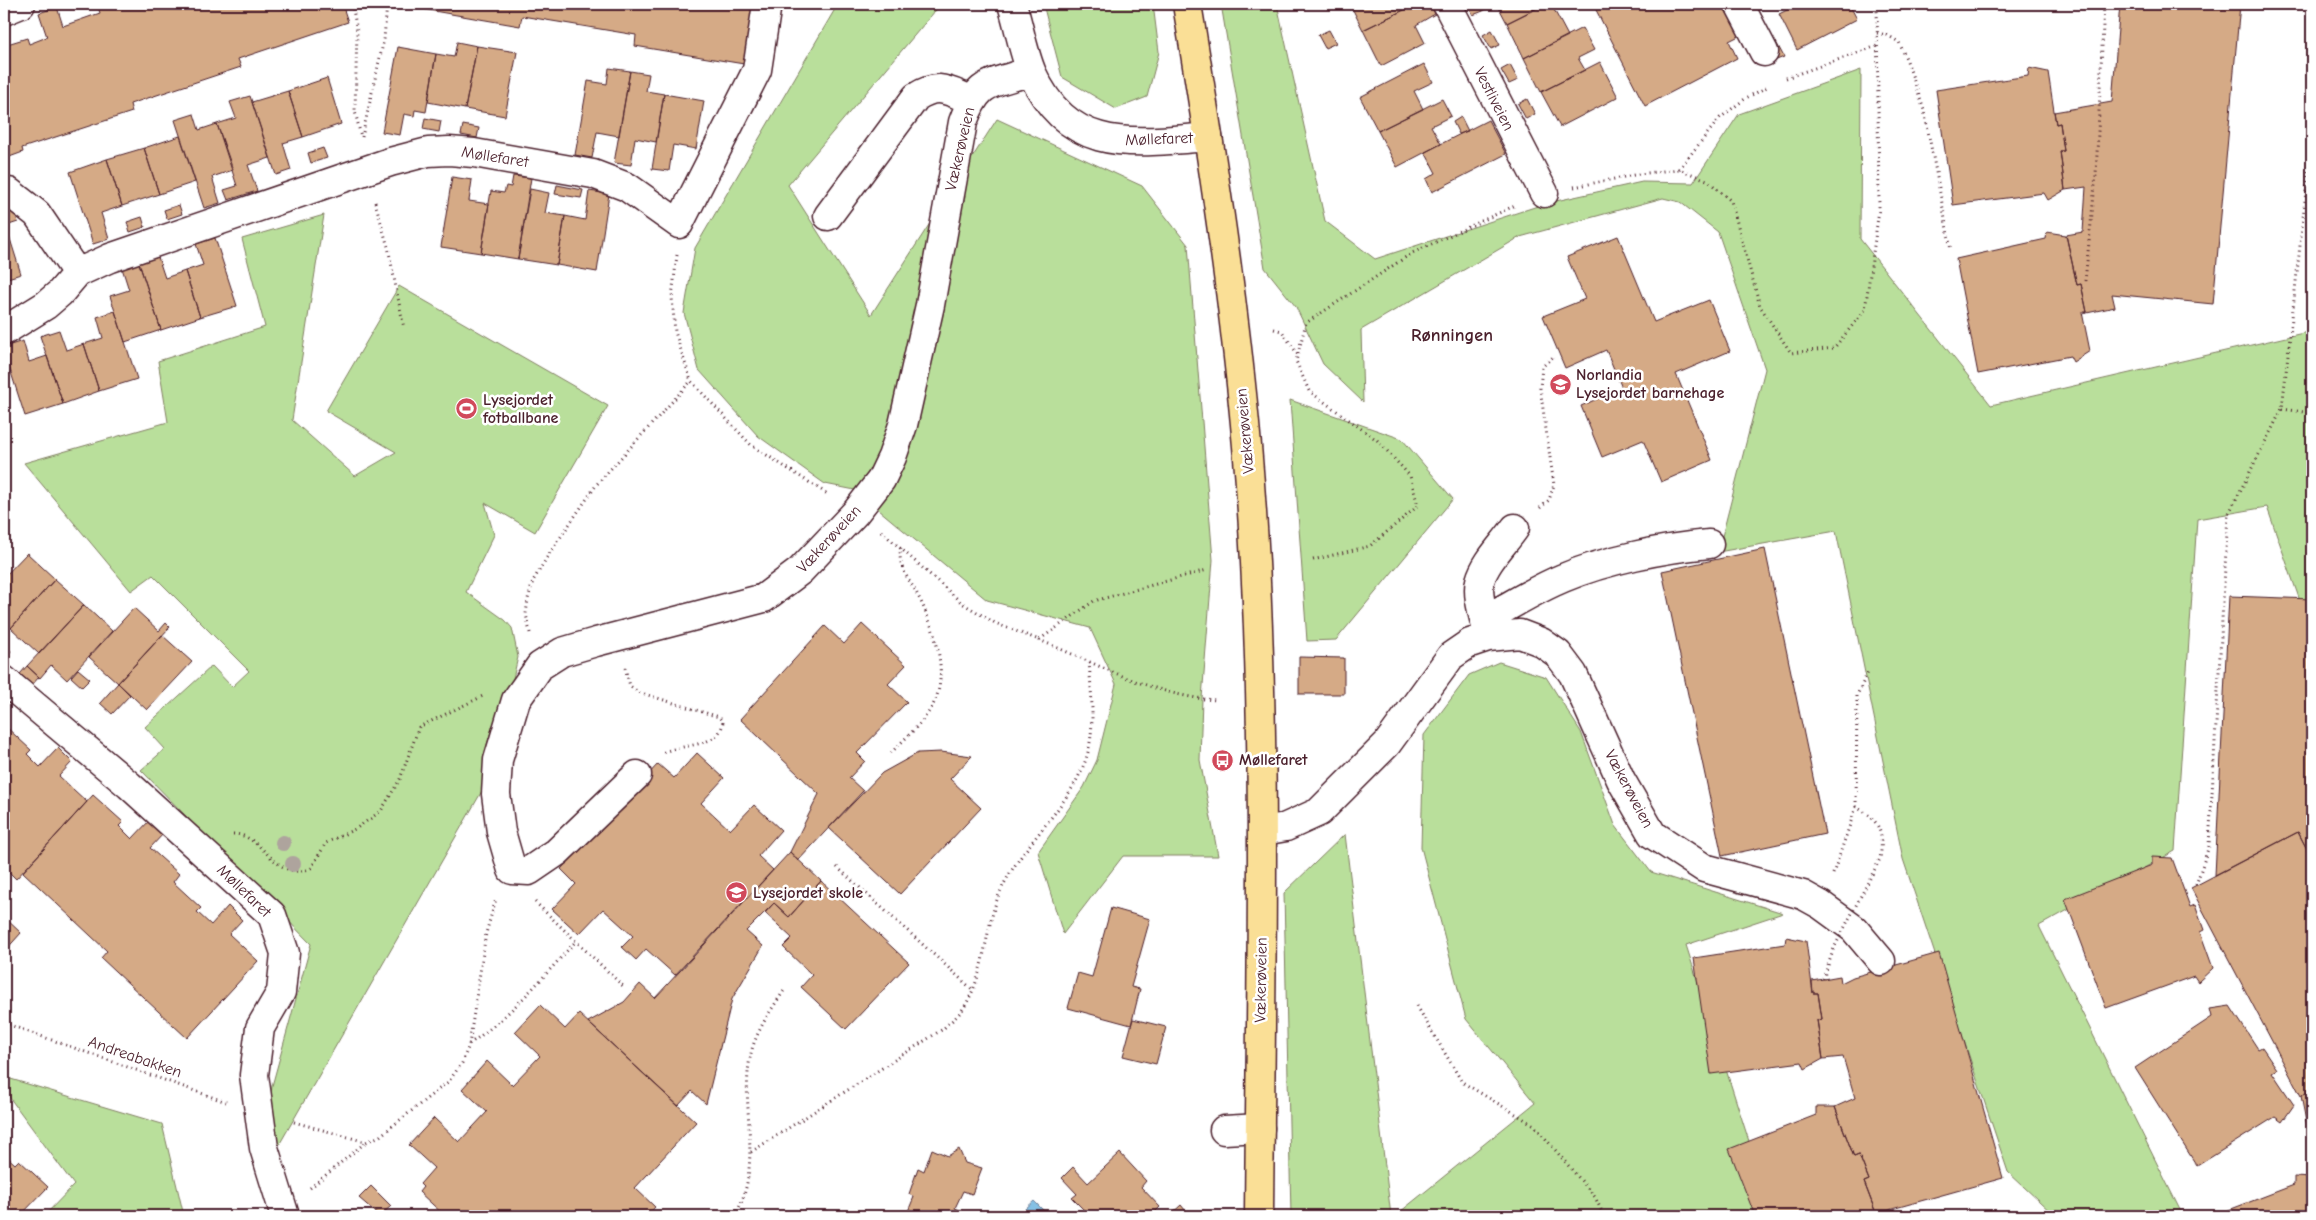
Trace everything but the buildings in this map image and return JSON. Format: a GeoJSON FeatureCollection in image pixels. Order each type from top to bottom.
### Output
{"type":"FeatureCollection","features":[{"type":"Feature","properties":{"kind":"main road","name":"Vækerøveien"},"geometry":{"type":"LineString","coordinates":[[1187,4],[1208,136],[1236,336],[1247,449],[1257,618],[1263,831],[1259,1216]]}},
{"type":"Feature","properties":{"kind":"street"},"geometry":{"type":"LineString","coordinates":[[4,12],[21,4]]}},
{"type":"Feature","properties":{"kind":"street"},"geometry":{"type":"LineString","coordinates":[[679,224],[757,70],[767,4]]}},
{"type":"Feature","properties":{"kind":"street","name":"Møllefaret"},"geometry":{"type":"LineString","coordinates":[[1012,4],[1032,71],[1042,94],[1062,118],[1082,130],[1111,140],[1145,142],[1208,136]]}},
{"type":"Feature","properties":{"kind":"street","name":"Vestliveien"},"geometry":{"type":"LineString","coordinates":[[1447,4],[1544,193]]}},
{"type":"Feature","properties":{"kind":"street"},"geometry":{"type":"LineString","coordinates":[[1740,4],[1764,52]]}},
{"type":"Feature","properties":{"kind":"street","name":"Vækerøveien"},"geometry":{"type":"LineString","coordinates":[[512,870],[501,832],[496,794],[498,760],[516,700],[540,666],[562,652],[764,598],[800,572],[856,512],[881,480],[892,457],[903,425],[930,305],[963,122],[971,100],[980,89],[1032,71]]}},
{"type":"Feature","properties":{"kind":"street"},"geometry":{"type":"LineString","coordinates":[[828,216],[916,97],[928,89],[941,88],[971,100]]}},
{"type":"Feature","properties":{"kind":"street","name":"Møllefaret"},"geometry":{"type":"LineString","coordinates":[[4,331],[46,305],[60,293],[77,273],[110,258],[390,162],[428,152],[474,153],[593,174],[627,187],[679,224]]}},
{"type":"Feature","properties":{"kind":"street"},"geometry":{"type":"LineString","coordinates":[[4,192],[9,192],[37,214],[77,273]]}},
{"type":"Feature","properties":{"kind":"street"},"geometry":{"type":"LineString","coordinates":[[1486,628],[1480,580],[1486,568],[1515,528]]}},
{"type":"Feature","properties":{"kind":"street","name":"Vækerøveien"},"geometry":{"type":"LineString","coordinates":[[1263,831],[1286,827],[1318,812],[1386,744],[1451,656],[1470,643],[1486,628],[1563,578],[1618,561],[1680,546],[1709,544]]}},
{"type":"Feature","properties":{"kind":"street","name":"Vækerøveien"},"geometry":{"type":"LineString","coordinates":[[1486,628],[1520,634],[1541,642],[1558,654],[1573,674],[1621,780],[1652,834],[1704,868],[1803,895],[1821,905],[1854,929],[1881,961]]}},
{"type":"Feature","properties":{"kind":"street","name":"Møllefaret"},"geometry":{"type":"LineString","coordinates":[[4,680],[129,785],[272,915],[285,953],[281,992],[260,1028],[254,1075],[264,1148],[285,1216]]}},
{"type":"Feature","properties":{"kind":"street"},"geometry":{"type":"LineString","coordinates":[[512,870],[528,871],[544,862],[637,775]]}},
{"type":"Feature","properties":{"kind":"street"},"geometry":{"type":"LineString","coordinates":[[1224,1130],[1260,1128]]}},
{"type":"Feature","properties":{"kind":"path"},"geometry":{"type":"LineString","coordinates":[[362,140],[384,39],[387,4]]}},
{"type":"Feature","properties":{"kind":"path"},"geometry":{"type":"LineString","coordinates":[[1313,560],[1370,546],[1418,506],[1410,476],[1377,440],[1309,391],[1296,361],[1306,324],[1412,253],[1544,193],[1639,174],[1679,169],[1707,180],[1731,201],[1760,306],[1791,353],[1834,348],[1865,310],[1879,210],[1877,4]]}},
{"type":"Feature","properties":{"kind":"path"},"geometry":{"type":"LineString","coordinates":[[2085,281],[2096,175],[2104,4]]}},
{"type":"Feature","properties":{"kind":"path"},"geometry":{"type":"LineString","coordinates":[[1877,33],[1887,35],[1899,42],[1907,60],[1924,110],[1951,250]]}},
{"type":"Feature","properties":{"kind":"path"},"geometry":{"type":"LineString","coordinates":[[1783,78],[1877,46]]}},
{"type":"Feature","properties":{"kind":"path"},"geometry":{"type":"LineString","coordinates":[[1679,169],[1720,118],[1746,98],[1775,82]]}},
{"type":"Feature","properties":{"kind":"path"},"geometry":{"type":"LineString","coordinates":[[2196,885],[2209,846],[2228,515],[2282,409],[2312,136]]}},
{"type":"Feature","properties":{"kind":"path"},"geometry":{"type":"LineString","coordinates":[[679,224],[672,298],[675,332],[692,381],[751,445],[856,512],[901,548],[962,603],[995,623],[1160,689],[1192,699],[1217,700]]}},
{"type":"Feature","properties":{"kind":"path"},"geometry":{"type":"LineString","coordinates":[[1274,329],[1282,331],[1298,354]]}},
{"type":"Feature","properties":{"kind":"path"},"geometry":{"type":"LineString","coordinates":[[1515,528],[1549,500],[1554,486],[1540,388],[1542,367],[1554,356]]}},
{"type":"Feature","properties":{"kind":"path"},"geometry":{"type":"LineString","coordinates":[[540,666],[526,614],[533,581],[597,484],[692,381]]}},
{"type":"Feature","properties":{"kind":"path"},"geometry":{"type":"LineString","coordinates":[[2282,409],[2312,413]]}},
{"type":"Feature","properties":{"kind":"path"},"geometry":{"type":"LineString","coordinates":[[891,753],[930,711],[938,695],[940,676],[933,633],[917,595],[903,570],[899,557],[901,548]]}},
{"type":"Feature","properties":{"kind":"path"},"geometry":{"type":"LineString","coordinates":[[1039,640],[1094,601],[1207,570]]}},
{"type":"Feature","properties":{"kind":"path"},"geometry":{"type":"LineString","coordinates":[[630,633],[625,665],[626,677],[630,686],[662,700],[718,717],[723,722],[722,730],[715,738],[706,742],[676,747],[662,753],[637,775]]}},
{"type":"Feature","properties":{"kind":"path"},"geometry":{"type":"LineString","coordinates":[[751,1152],[943,1029],[965,1006],[973,990],[992,912],[1004,883],[1020,857],[1072,786],[1086,759],[1091,712],[1089,661]]}},
{"type":"Feature","properties":{"kind":"path"},"geometry":{"type":"LineString","coordinates":[[1821,905],[1845,844],[1856,807],[1857,695],[1869,670]]}},
{"type":"Feature","properties":{"kind":"path"},"geometry":{"type":"LineString","coordinates":[[193,843],[204,834],[240,834],[246,836],[277,864],[288,870],[298,872],[312,868],[326,843],[356,828],[381,811],[400,780],[419,727],[491,692]]}},
{"type":"Feature","properties":{"kind":"path"},"geometry":{"type":"LineString","coordinates":[[1823,979],[1833,950],[1880,859],[1883,839],[1876,821],[1856,807]]}},
{"type":"Feature","properties":{"kind":"path"},"geometry":{"type":"LineString","coordinates":[[837,867],[973,990]]}},
{"type":"Feature","properties":{"kind":"path"},"geometry":{"type":"LineString","coordinates":[[308,1190],[325,1173],[366,1142],[380,1136],[449,1081],[462,1063],[469,1045],[486,933],[495,902],[512,870]]}},
{"type":"Feature","properties":{"kind":"path"},"geometry":{"type":"LineString","coordinates":[[526,899],[534,902],[625,988]]}},
{"type":"Feature","properties":{"kind":"path"},"geometry":{"type":"LineString","coordinates":[[469,1045],[493,1028],[512,1011],[576,941]]}},
{"type":"Feature","properties":{"kind":"path"},"geometry":{"type":"LineString","coordinates":[[735,1216],[746,1189],[751,1152],[749,1071],[753,1047],[762,1025],[785,989]]}},
{"type":"Feature","properties":{"kind":"path"},"geometry":{"type":"LineString","coordinates":[[1417,1006],[1462,1082],[1534,1125],[1595,1198],[1604,1216]]}},
{"type":"Feature","properties":{"kind":"path","name":"Andreabakken"},"geometry":{"type":"LineString","coordinates":[[4,1023],[259,1113],[366,1142]]}},
{"type":"Feature","properties":{"kind":"green space"},"geometry":{"type":"Polygon","coordinates":[[[838,4],[941,4],[788,185],[871,315],[997,119],[1142,186],[1188,245],[1213,560],[1202,698],[1200,760],[1218,856],[1123,856],[1063,934],[1038,852],[1084,787],[1097,760],[1116,684],[1090,628],[987,600],[855,490],[825,484],[758,436],[699,370],[684,313],[695,248],[838,4]]]}},
{"type":"Feature","properties":{"kind":"green space"},"geometry":{"type":"Polygon","coordinates":[[[1043,4],[1153,4],[1159,52],[1147,97],[1116,109],[1062,77],[1043,4]]]}},
{"type":"Feature","properties":{"kind":"green space"},"geometry":{"type":"Polygon","coordinates":[[[1221,4],[1277,4],[1325,221],[1375,259],[1547,203],[1642,182],[1693,183],[1739,114],[1861,70],[1860,239],[1991,405],[2312,331],[2312,635],[2267,507],[2197,519],[2175,851],[2039,926],[2183,1216],[2055,1216],[2008,1172],[1903,859],[1836,531],[1718,552],[1765,369],[1718,232],[1680,202],[1663,198],[1520,237],[1361,330],[1363,402],[1323,364],[1296,307],[1265,268],[1221,4]]]}},
{"type":"Feature","properties":{"kind":"green space"},"geometry":{"type":"Polygon","coordinates":[[[324,215],[292,420],[355,476],[396,452],[326,411],[399,286],[608,406],[535,532],[485,503],[494,535],[466,592],[505,620],[512,628],[518,657],[511,687],[493,725],[485,751],[482,791],[279,1145],[268,1120],[272,1086],[311,944],[141,770],[165,749],[145,727],[212,666],[232,687],[249,671],[153,575],[131,591],[24,463],[168,422],[158,361],[265,327],[242,239],[324,215]]]}},
{"type":"Feature","properties":{"kind":"green space"},"geometry":{"type":"Polygon","coordinates":[[[1290,400],[1402,439],[1453,499],[1336,640],[1307,641],[1290,400]]]}},
{"type":"Feature","properties":{"kind":"green space"},"geometry":{"type":"Polygon","coordinates":[[[1499,662],[1546,677],[1581,732],[1615,825],[1651,872],[1783,913],[1686,945],[1773,1216],[1395,1216],[1535,1103],[1466,1019],[1421,847],[1424,735],[1469,675],[1499,662]]]}},
{"type":"Feature","properties":{"kind":"green space"},"geometry":{"type":"Polygon","coordinates":[[[1345,834],[1391,1216],[1291,1216],[1284,893],[1345,834]]]}},
{"type":"Feature","properties":{"kind":"green space"},"geometry":{"type":"Polygon","coordinates":[[[4,1077],[162,1124],[184,1216],[44,1216],[74,1185],[4,1090],[4,1077]]]}},
{"type":"Feature","properties":{"kind":"water"},"geometry":{"type":"Polygon","coordinates":[[[1034,1201],[1049,1216],[1017,1216],[1034,1201]]]}},
{"type":"Feature","properties":{"kind":"place","name":"Norlandia Lysejordet barnehage"},"geometry":{"type":"Point","coordinates":[1560,384]}},
{"type":"Feature","properties":{"kind":"place","name":"Lysejordet fotballbane"},"geometry":{"type":"Point","coordinates":[467,409]}},
{"type":"Feature","properties":{"kind":"place","name":"Møllefaret"},"geometry":{"type":"Point","coordinates":[1223,760]}},
{"type":"Feature","properties":{"kind":"place","name":"Lysejordet skole"},"geometry":{"type":"Point","coordinates":[737,893]}},
{"type":"Feature","properties":{"kind":"district","name":"Rønningen"},"geometry":{"type":"Point","coordinates":[1452,335]}}]}
